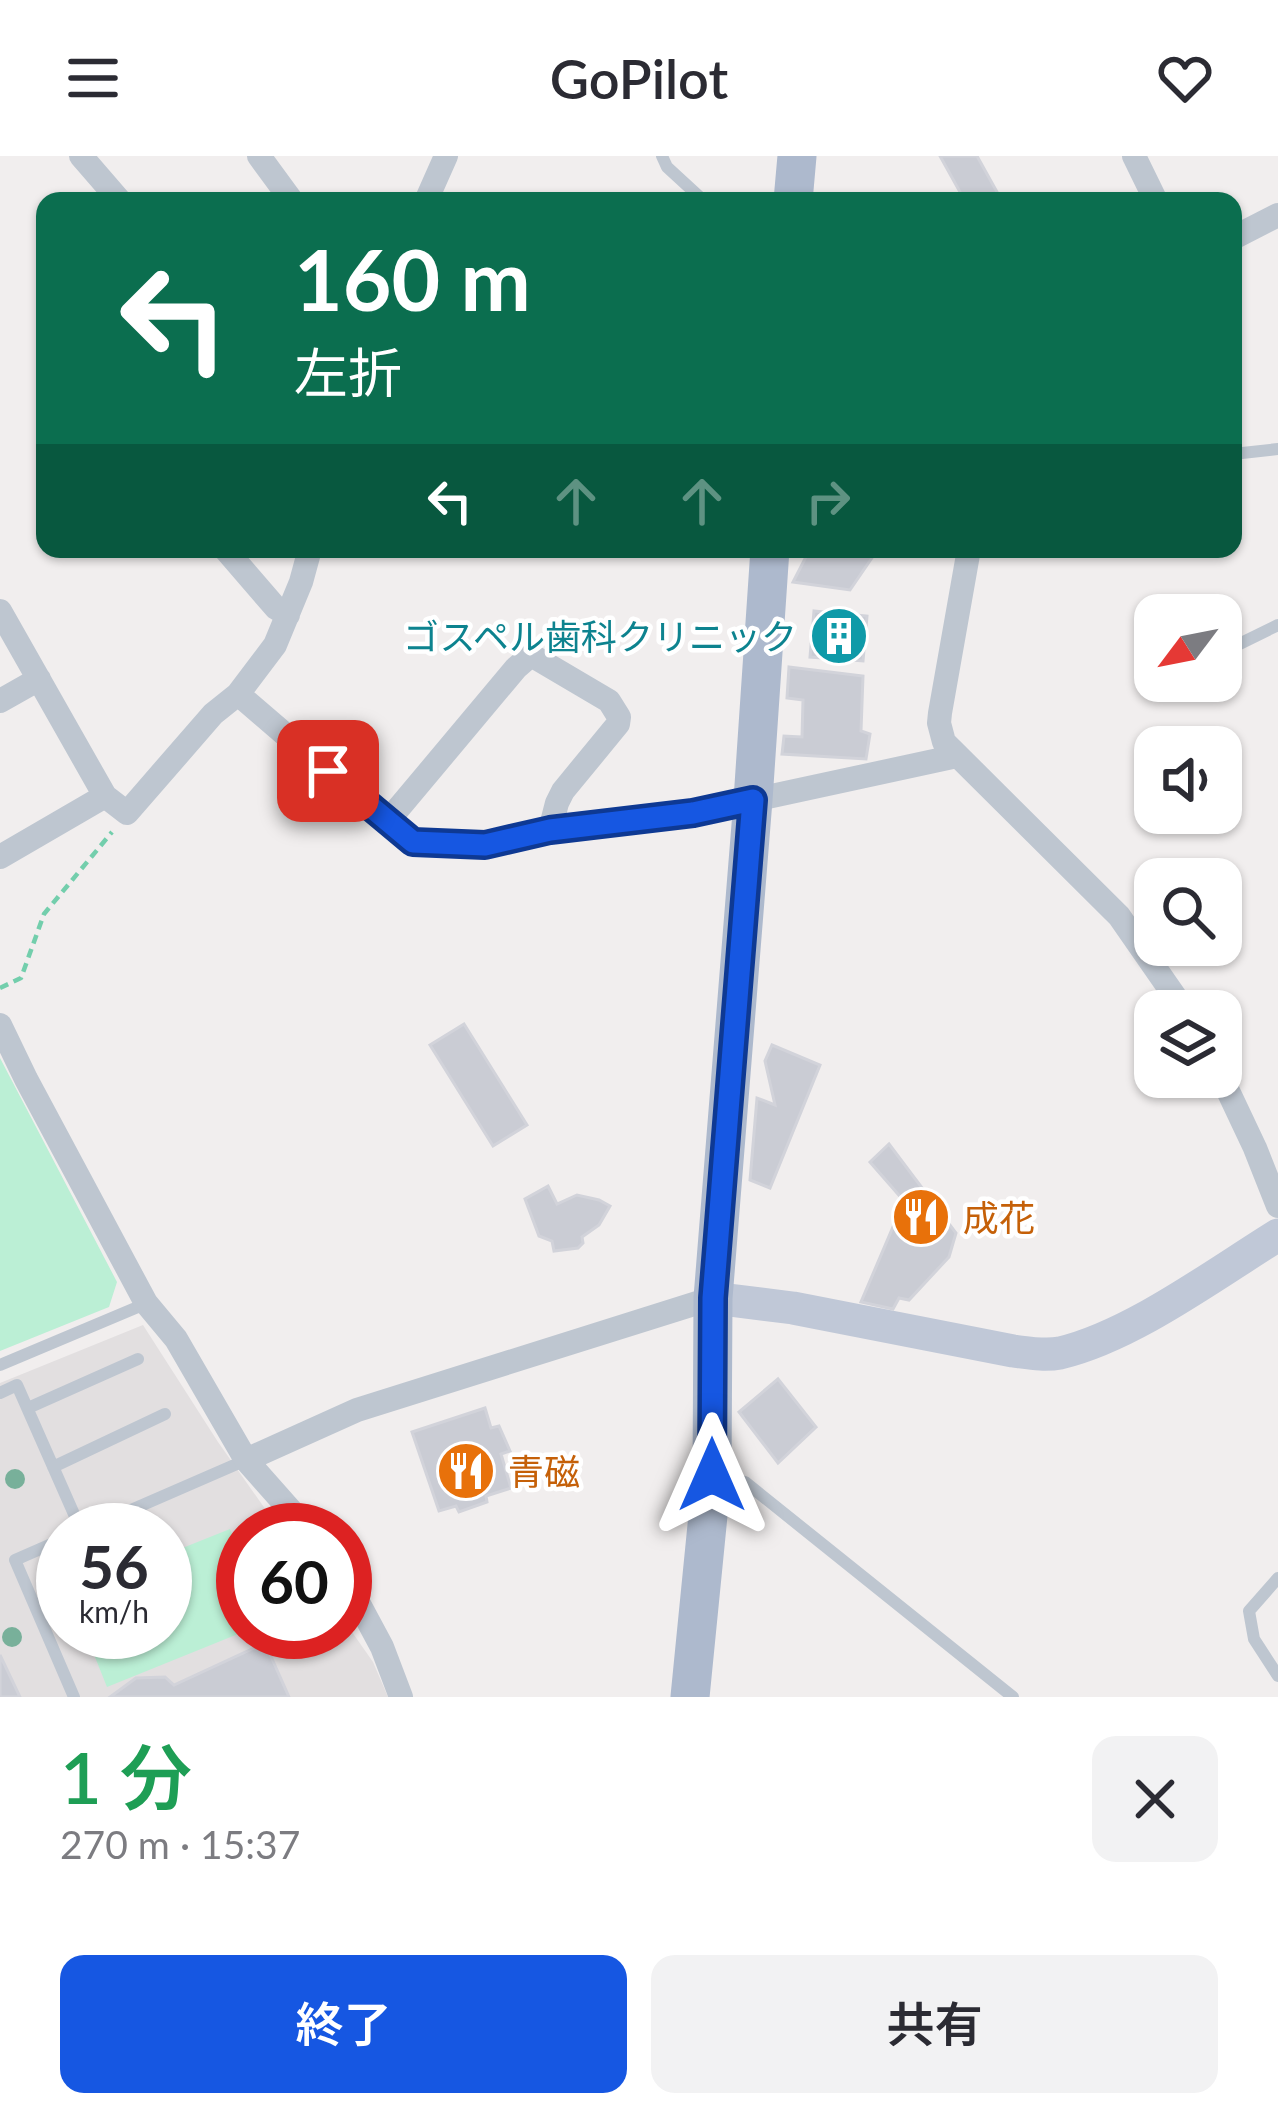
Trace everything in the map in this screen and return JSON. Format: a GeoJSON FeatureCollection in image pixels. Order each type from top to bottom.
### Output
{"type":"FeatureCollection","features":[{"type":"Feature","properties":{"kind":"main road"},"geometry":{"type":"LineString","coordinates":[[794,192],[796,156]]}},
{"type":"Feature","properties":{"kind":"main road"},"geometry":{"type":"LineString","coordinates":[[690,1697],[712,1475],[713,1298],[769,558]]}},
{"type":"Feature","properties":{"kind":"street"},"geometry":{"type":"LineString","coordinates":[[81,156],[112,192]]}},
{"type":"Feature","properties":{"kind":"street"},"geometry":{"type":"LineString","coordinates":[[259,156],[285,192]]}},
{"type":"Feature","properties":{"kind":"street"},"geometry":{"type":"LineString","coordinates":[[430,192],[446,156]]}},
{"type":"Feature","properties":{"kind":"street"},"geometry":{"type":"LineString","coordinates":[[1134,156],[1152,192]]}},
{"type":"Feature","properties":{"kind":"street"},"geometry":{"type":"LineString","coordinates":[[1242,233],[1278,215]]}},
{"type":"Feature","properties":{"kind":"street"},"geometry":{"type":"LineString","coordinates":[[233,558],[288,615]]}},
{"type":"Feature","properties":{"kind":"street"},"geometry":{"type":"LineString","coordinates":[[0,611],[106,796],[127,813],[213,713],[238,694],[275,645],[308,558]]}},
{"type":"Feature","properties":{"kind":"street"},"geometry":{"type":"LineString","coordinates":[[967,558],[939,723],[944,742],[1119,916],[1170,990]]}},
{"type":"Feature","properties":{"kind":"street"},"geometry":{"type":"LineString","coordinates":[[387,822],[531,655],[609,701],[619,717],[563,791],[550,830]]}},
{"type":"Feature","properties":{"kind":"street"},"geometry":{"type":"LineString","coordinates":[[0,701],[39,679]]}},
{"type":"Feature","properties":{"kind":"street"},"geometry":{"type":"LineString","coordinates":[[238,694],[387,822],[413,842],[427,844],[485,845],[550,830],[693,813],[957,756]]}},
{"type":"Feature","properties":{"kind":"street"},"geometry":{"type":"LineString","coordinates":[[0,857],[106,796]]}},
{"type":"Feature","properties":{"kind":"street"},"geometry":{"type":"LineString","coordinates":[[0,1025],[146,1303],[176,1339],[246,1460],[284,1503]]}},
{"type":"Feature","properties":{"kind":"street"},"geometry":{"type":"LineString","coordinates":[[1231,1098],[1278,1206]]}},
{"type":"Feature","properties":{"kind":"street"},"geometry":{"type":"LineString","coordinates":[[246,1460],[357,1410],[713,1298],[793,1308],[1013,1351],[1059,1353],[1145,1317],[1278,1235]]}},
{"type":"Feature","properties":{"kind":"street"},"geometry":{"type":"LineString","coordinates":[[372,1627],[401,1697]]}},
{"type":"Feature","properties":{"kind":"lane"},"geometry":{"type":"LineString","coordinates":[[662,156],[694,192]]}},
{"type":"Feature","properties":{"kind":"lane"},"geometry":{"type":"LineString","coordinates":[[1242,453],[1278,449]]}},
{"type":"Feature","properties":{"kind":"lane"},"geometry":{"type":"LineString","coordinates":[[1242,643],[1277,626]]}},
{"type":"Feature","properties":{"kind":"lane"},"geometry":{"type":"LineString","coordinates":[[0,1365],[146,1303]]}},
{"type":"Feature","properties":{"kind":"lane"},"geometry":{"type":"LineString","coordinates":[[28,1408],[138,1359]]}},
{"type":"Feature","properties":{"kind":"lane"},"geometry":{"type":"LineString","coordinates":[[0,1393],[17,1385],[70,1503]]}},
{"type":"Feature","properties":{"kind":"lane"},"geometry":{"type":"LineString","coordinates":[[53,1467],[165,1414]]}},
{"type":"Feature","properties":{"kind":"lane"},"geometry":{"type":"LineString","coordinates":[[157,1503],[246,1460]]}},
{"type":"Feature","properties":{"kind":"lane"},"geometry":{"type":"LineString","coordinates":[[712,1475],[745,1482],[1013,1697]]}},
{"type":"Feature","properties":{"kind":"lane"},"geometry":{"type":"LineString","coordinates":[[36,1551],[15,1560],[36,1609]]}},
{"type":"Feature","properties":{"kind":"lane"},"geometry":{"type":"LineString","coordinates":[[1278,1578],[1249,1611],[1254,1639],[1278,1676]]}},
{"type":"Feature","properties":{"kind":"lane"},"geometry":{"type":"LineString","coordinates":[[58,1659],[74,1697]]}},
{"type":"Feature","properties":{"kind":"path"},"geometry":{"type":"LineString","coordinates":[[0,988],[21,979],[44,914],[108,837]]}},
{"type":"Feature","properties":{"kind":"shaded area"},"geometry":{"type":"Polygon","coordinates":[[[143,1325],[261,1503],[216,1503],[216,1659],[371,1659],[388,1697],[0,1697],[0,1383],[143,1325]]]}},
{"type":"Feature","properties":{"kind":"green space"},"geometry":{"type":"Polygon","coordinates":[[[0,1058],[117,1282],[109,1307],[0,1351],[0,1058]]]}},
{"type":"Feature","properties":{"kind":"green space"},"geometry":{"type":"Polygon","coordinates":[[[216,1535],[216,1643],[192,1653],[192,1544],[216,1535]]]}},
{"type":"Feature","properties":{"kind":"green space"},"geometry":{"type":"Polygon","coordinates":[[[96,1659],[176,1659],[107,1687],[96,1659]]]}},
{"type":"Feature","properties":{"kind":"building"},"geometry":{"type":"Polygon","coordinates":[[[940,156],[977,156],[997,192],[960,192],[940,156]]]}},
{"type":"Feature","properties":{"kind":"building"},"geometry":{"type":"Polygon","coordinates":[[[805,558],[872,558],[850,590],[793,582],[805,558]]]}},
{"type":"Feature","properties":{"kind":"building","name":"ゴスペル歯科クリニック"},"geometry":{"type":"Polygon","coordinates":[[[814,611],[867,616],[863,661],[810,657],[814,611]]]}},
{"type":"Feature","properties":{"kind":"building"},"geometry":{"type":"Polygon","coordinates":[[[789,667],[863,676],[861,731],[870,734],[866,759],[782,754],[784,736],[802,737],[803,700],[787,698],[789,667]]]}},
{"type":"Feature","properties":{"kind":"building"},"geometry":{"type":"Polygon","coordinates":[[[464,1024],[527,1125],[493,1146],[430,1045],[464,1024]]]}},
{"type":"Feature","properties":{"kind":"building"},"geometry":{"type":"Polygon","coordinates":[[[772,1045],[820,1065],[770,1188],[750,1180],[757,1098],[775,1105],[765,1061],[772,1045]]]}},
{"type":"Feature","properties":{"kind":"building","name":"成花"},"geometry":{"type":"Polygon","coordinates":[[[889,1144],[956,1233],[949,1257],[909,1300],[899,1298],[893,1309],[861,1302],[904,1201],[870,1162],[889,1144]]]}},
{"type":"Feature","properties":{"kind":"building"},"geometry":{"type":"Polygon","coordinates":[[[548,1186],[557,1204],[577,1195],[610,1206],[578,1248],[554,1251],[552,1241],[539,1236],[525,1199],[548,1186]]]}},
{"type":"Feature","properties":{"kind":"building"},"geometry":{"type":"Polygon","coordinates":[[[778,1379],[816,1427],[778,1463],[739,1412],[778,1379]]]}},
{"type":"Feature","properties":{"kind":"building","name":"青磁"},"geometry":{"type":"Polygon","coordinates":[[[485,1408],[491,1428],[499,1426],[510,1451],[501,1454],[511,1488],[459,1512],[456,1506],[439,1511],[412,1432],[485,1408]]]}},
{"type":"Feature","properties":{"kind":"building"},"geometry":{"type":"Polygon","coordinates":[[[0,1655],[20,1697],[0,1697],[0,1655]]]}},
{"type":"Feature","properties":{"kind":"building"},"geometry":{"type":"Polygon","coordinates":[[[230,1659],[272,1659],[289,1697],[110,1697],[136,1678],[165,1677],[174,1685],[230,1659]]]}},
{"type":"Feature","properties":{"kind":"place","name":"ゴスペル歯科クリニック"},"geometry":{"type":"Point","coordinates":[839,636]}},
{"type":"Feature","properties":{"kind":"place","name":"成花"},"geometry":{"type":"Point","coordinates":[921,1217]}},
{"type":"Feature","properties":{"kind":"place","name":"青磁"},"geometry":{"type":"Point","coordinates":[466,1471]}},
{"type":"Feature","properties":{"kind":"route"},"geometry":{"type":"LineString","coordinates":[[328,771],[413,842],[427,844],[485,845],[550,830],[693,813],[753,800],[713,1298],[712,1475]]}}]}
